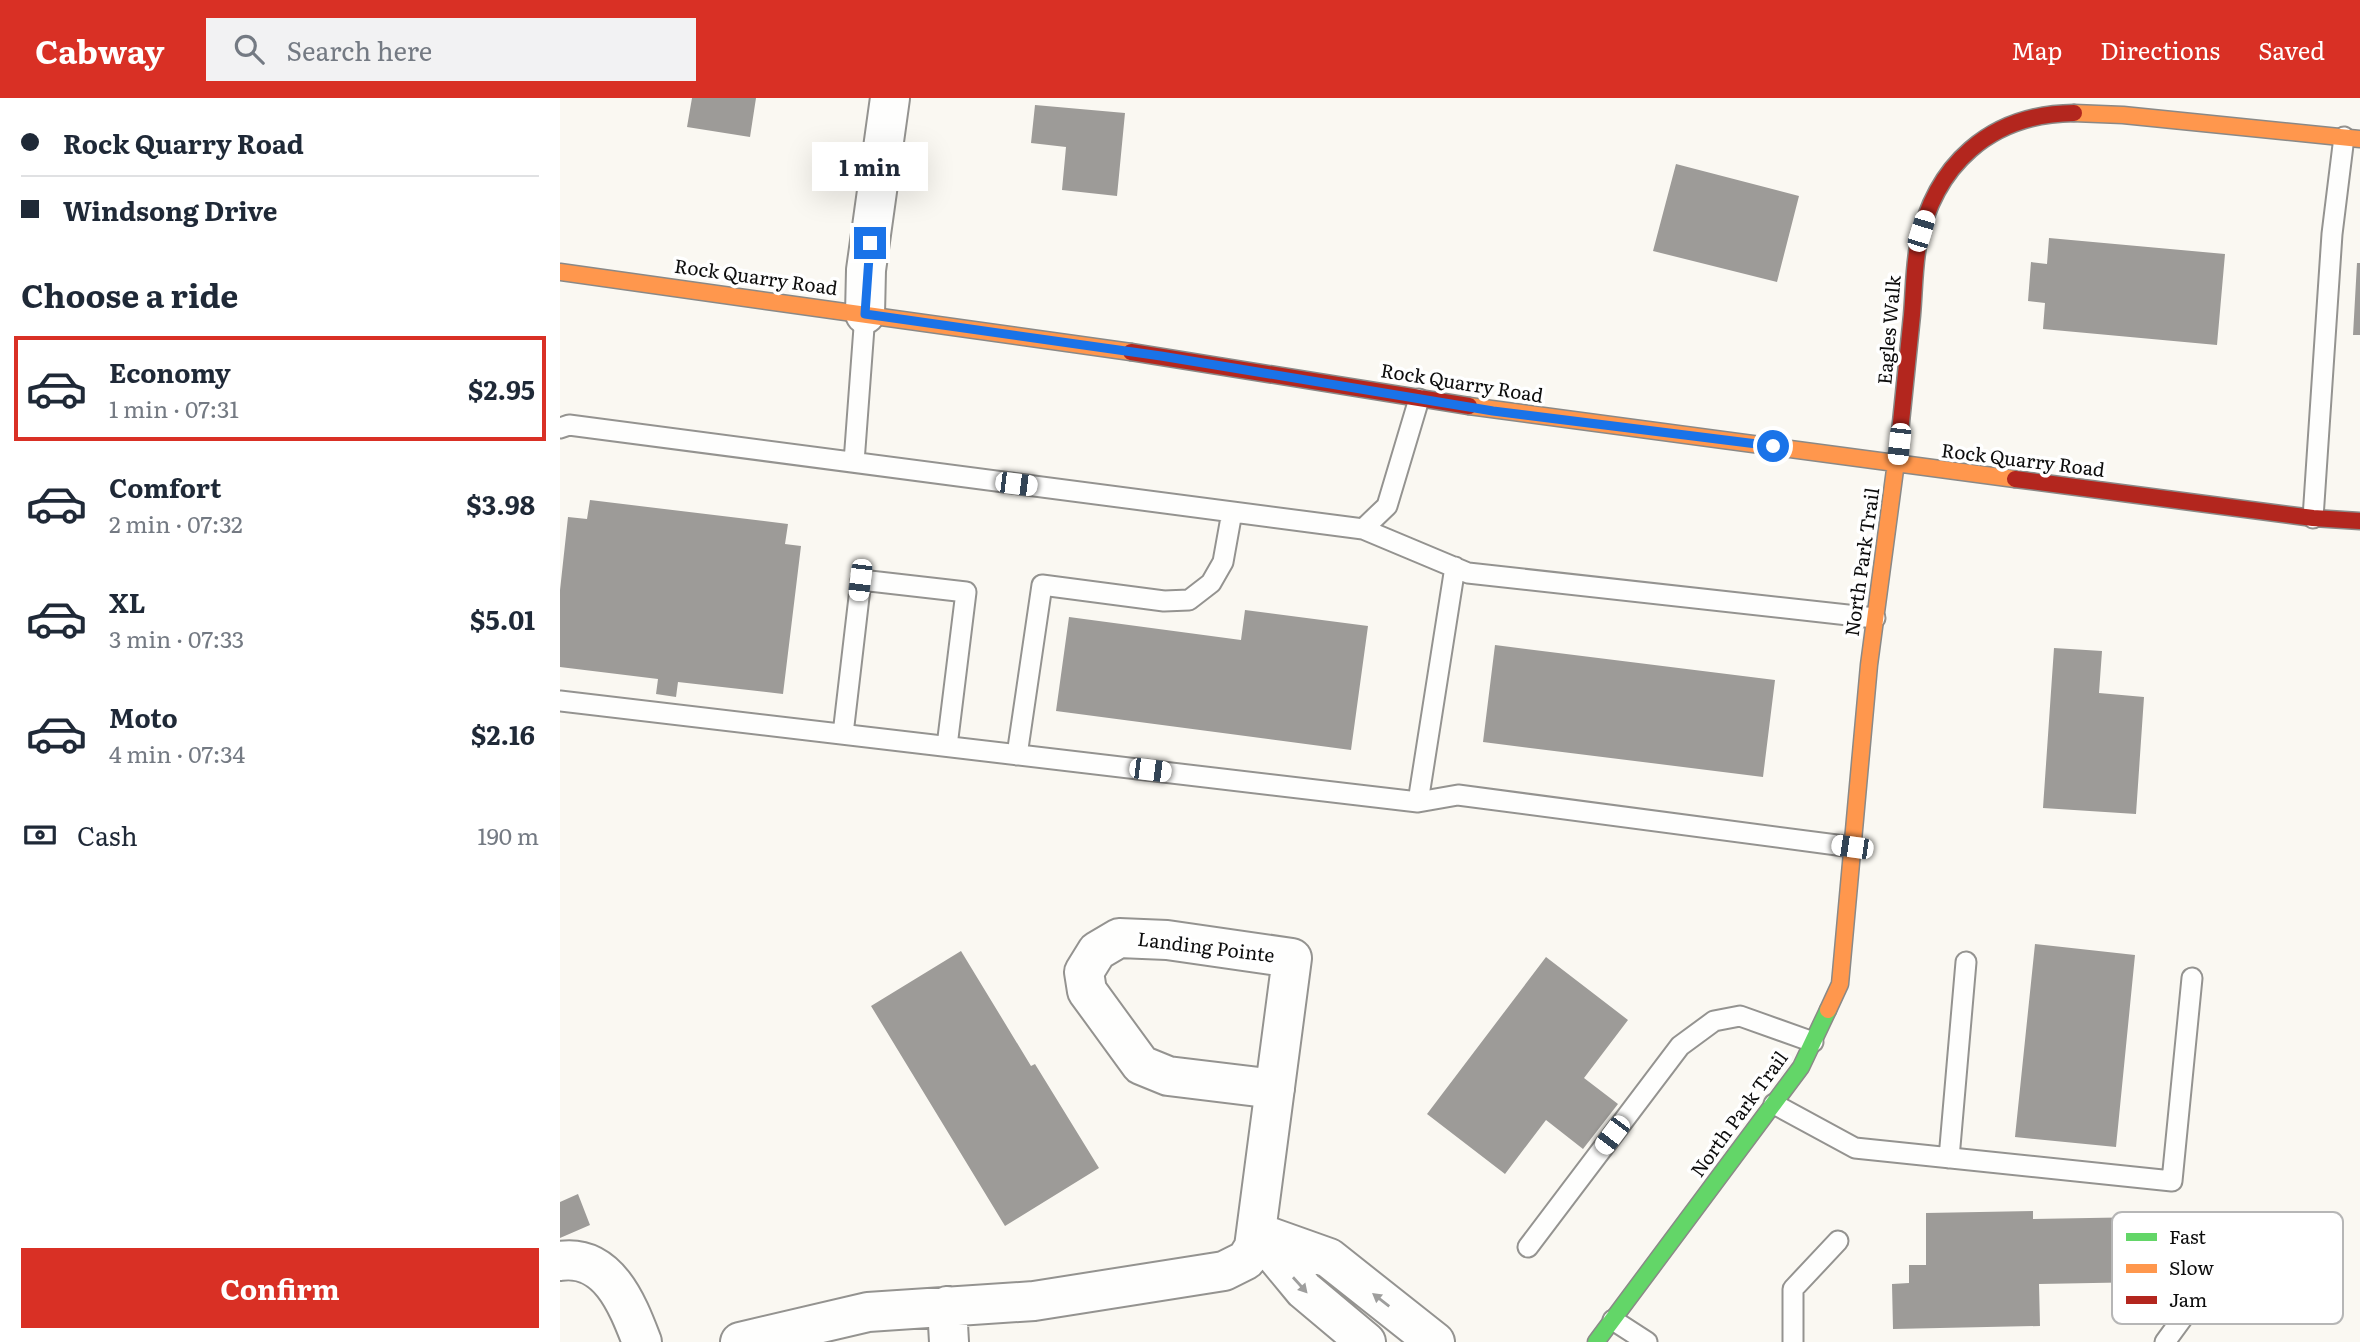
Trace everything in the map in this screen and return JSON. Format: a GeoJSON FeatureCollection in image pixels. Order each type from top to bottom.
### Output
{"type":"FeatureCollection","features":[{"type":"Feature","properties":{"kind":"street"},"geometry":{"type":"LineString","coordinates":[[865,314],[866,270],[890,98]]}},
{"type":"Feature","properties":{"kind":"street","name":"Eagles Walk"},"geometry":{"type":"LineString","coordinates":[[1897,466],[1921,231],[1937,191],[1950,171],[1994,132],[2049,117],[2113,115],[2352,138]]}},
{"type":"Feature","properties":{"kind":"street","name":"Rock Quarry Road"},"geometry":{"type":"LineString","coordinates":[[560,272],[727,293],[1161,356],[1419,398],[1748,442],[1897,466],[2313,518],[2360,521]]}},
{"type":"Feature","properties":{"kind":"street","name":"North Park Trail"},"geometry":{"type":"LineString","coordinates":[[1597,1342],[1801,1067],[1840,985],[1883,544],[1897,466]]}},
{"type":"Feature","properties":{"kind":"street","name":"Landing Pointe"},"geometry":{"type":"LineString","coordinates":[[740,1342],[868,1312],[948,1324],[1061,1298],[1224,1271],[1251,1255],[1256,1232],[1293,958],[1167,940],[1131,938],[1106,944],[1089,961],[1084,972],[1087,991],[1141,1065],[1168,1076],[1275,1089]]}},
{"type":"Feature","properties":{"kind":"street"},"geometry":{"type":"LineString","coordinates":[[1256,1232],[1304,1290],[1366,1342]]}},
{"type":"Feature","properties":{"kind":"street"},"geometry":{"type":"LineString","coordinates":[[1256,1232],[1329,1258],[1435,1342]]}},
{"type":"Feature","properties":{"kind":"street"},"geometry":{"type":"LineString","coordinates":[[560,1261],[582,1262],[611,1279],[642,1342]]}},
{"type":"Feature","properties":{"kind":"lane"},"geometry":{"type":"LineString","coordinates":[[2313,518],[2332,234],[2352,138]]}},
{"type":"Feature","properties":{"kind":"lane"},"geometry":{"type":"LineString","coordinates":[[853,462],[865,314]]}},
{"type":"Feature","properties":{"kind":"lane"},"geometry":{"type":"LineString","coordinates":[[1363,529],[1387,506],[1419,398]]}},
{"type":"Feature","properties":{"kind":"lane"},"geometry":{"type":"LineString","coordinates":[[560,428],[569,425],[1363,529],[1468,573],[1875,618]]}},
{"type":"Feature","properties":{"kind":"lane"},"geometry":{"type":"LineString","coordinates":[[1017,755],[1042,585],[1164,601],[1189,600],[1210,583],[1223,562],[1232,512]]}},
{"type":"Feature","properties":{"kind":"lane"},"geometry":{"type":"LineString","coordinates":[[1418,802],[1455,567]]}},
{"type":"Feature","properties":{"kind":"lane"},"geometry":{"type":"LineString","coordinates":[[843,734],[860,580],[966,592],[947,747]]}},
{"type":"Feature","properties":{"kind":"lane"},"geometry":{"type":"LineString","coordinates":[[560,701],[1418,802],[1458,795],[1852,847]]}},
{"type":"Feature","properties":{"kind":"lane"},"geometry":{"type":"LineString","coordinates":[[1949,1158],[1966,962]]}},
{"type":"Feature","properties":{"kind":"lane"},"geometry":{"type":"LineString","coordinates":[[1774,1104],[1854,1148],[2172,1181],[2192,978]]}},
{"type":"Feature","properties":{"kind":"lane"},"geometry":{"type":"LineString","coordinates":[[1528,1247],[1680,1046],[1714,1020],[1740,1016],[1813,1042]]}},
{"type":"Feature","properties":{"kind":"lane"},"geometry":{"type":"LineString","coordinates":[[1793,1342],[1793,1289],[1838,1241]]}},
{"type":"Feature","properties":{"kind":"lane"},"geometry":{"type":"LineString","coordinates":[[1612,1321],[1647,1342]]}},
{"type":"Feature","properties":{"kind":"lane"},"geometry":{"type":"LineString","coordinates":[[2165,1342],[2178,1324]]}},
{"type":"Feature","properties":{"kind":"building"},"geometry":{"type":"Polygon","coordinates":[[[692,98],[756,98],[750,137],[687,127],[692,98]]]}},
{"type":"Feature","properties":{"kind":"building"},"geometry":{"type":"Polygon","coordinates":[[[1035,105],[1125,113],[1117,196],[1062,190],[1066,147],[1031,143],[1035,105]]]}},
{"type":"Feature","properties":{"kind":"building"},"geometry":{"type":"Polygon","coordinates":[[[1676,164],[1799,196],[1777,282],[1653,251],[1676,164]]]}},
{"type":"Feature","properties":{"kind":"building"},"geometry":{"type":"Polygon","coordinates":[[[2049,238],[2225,254],[2217,345],[2043,329],[2045,303],[2028,301],[2031,262],[2047,264],[2049,238]]]}},
{"type":"Feature","properties":{"kind":"building"},"geometry":{"type":"Polygon","coordinates":[[[2357,263],[2360,263],[2360,335],[2353,335],[2357,263]]]}},
{"type":"Feature","properties":{"kind":"building"},"geometry":{"type":"Polygon","coordinates":[[[590,500],[788,524],[785,544],[801,546],[783,694],[678,682],[676,697],[656,694],[658,679],[560,667],[560,590],[568,517],[587,519],[590,500]]]}},
{"type":"Feature","properties":{"kind":"building"},"geometry":{"type":"Polygon","coordinates":[[[1245,610],[1368,626],[1351,750],[1056,711],[1069,617],[1241,640],[1245,610]]]}},
{"type":"Feature","properties":{"kind":"building"},"geometry":{"type":"Polygon","coordinates":[[[1495,645],[1775,680],[1763,777],[1483,742],[1495,645]]]}},
{"type":"Feature","properties":{"kind":"building"},"geometry":{"type":"Polygon","coordinates":[[[2054,648],[2102,651],[2099,693],[2144,697],[2136,814],[2043,808],[2054,648]]]}},
{"type":"Feature","properties":{"kind":"building"},"geometry":{"type":"Polygon","coordinates":[[[2035,944],[2135,955],[2116,1147],[2015,1137],[2035,944]]]}},
{"type":"Feature","properties":{"kind":"building"},"geometry":{"type":"Polygon","coordinates":[[[961,951],[1031,1066],[1035,1064],[1099,1168],[1005,1226],[871,1006],[961,951]]]}},
{"type":"Feature","properties":{"kind":"building"},"geometry":{"type":"Polygon","coordinates":[[[1546,957],[1628,1020],[1584,1078],[1618,1104],[1583,1149],[1546,1120],[1505,1174],[1427,1114],[1546,957]]]}},
{"type":"Feature","properties":{"kind":"building"},"geometry":{"type":"Polygon","coordinates":[[[578,1194],[590,1225],[560,1238],[560,1202],[578,1194]]]}},
{"type":"Feature","properties":{"kind":"building"},"geometry":{"type":"Polygon","coordinates":[[[2033,1211],[2033,1219],[2112,1218],[2112,1283],[2039,1284],[2040,1326],[1893,1329],[1892,1284],[1909,1283],[1909,1265],[1926,1265],[1926,1213],[2033,1211]]]}},
{"type":"Feature","properties":{"kind":"traffic: fast"},"geometry":{"type":"LineString","coordinates":[[1596,1342],[1801,1067],[1828,1010]]}},
{"type":"Feature","properties":{"kind":"traffic: slow"},"geometry":{"type":"LineString","coordinates":[[2074,113],[2123,115],[2360,139]]}},
{"type":"Feature","properties":{"kind":"traffic: slow"},"geometry":{"type":"LineString","coordinates":[[560,272],[1131,352]]}},
{"type":"Feature","properties":{"kind":"traffic: slow"},"geometry":{"type":"LineString","coordinates":[[1469,406],[2015,479]]}},
{"type":"Feature","properties":{"kind":"traffic: slow"},"geometry":{"type":"LineString","coordinates":[[1828,1010],[1840,984],[1869,665],[1900,432]]}},
{"type":"Feature","properties":{"kind":"traffic: jam"},"geometry":{"type":"LineString","coordinates":[[1900,432],[1918,246],[1937,191],[1952,169],[1970,150],[1992,134],[2016,123],[2044,116],[2074,113]]}},
{"type":"Feature","properties":{"kind":"traffic: jam"},"geometry":{"type":"LineString","coordinates":[[1131,352],[1469,406]]}},
{"type":"Feature","properties":{"kind":"traffic: jam"},"geometry":{"type":"LineString","coordinates":[[2015,479],[2313,518],[2360,521]]}},
{"type":"Feature","properties":{"kind":"route"},"geometry":{"type":"LineString","coordinates":[[870,243],[865,314],[1161,356],[1493,411],[1773,446]]}}]}
